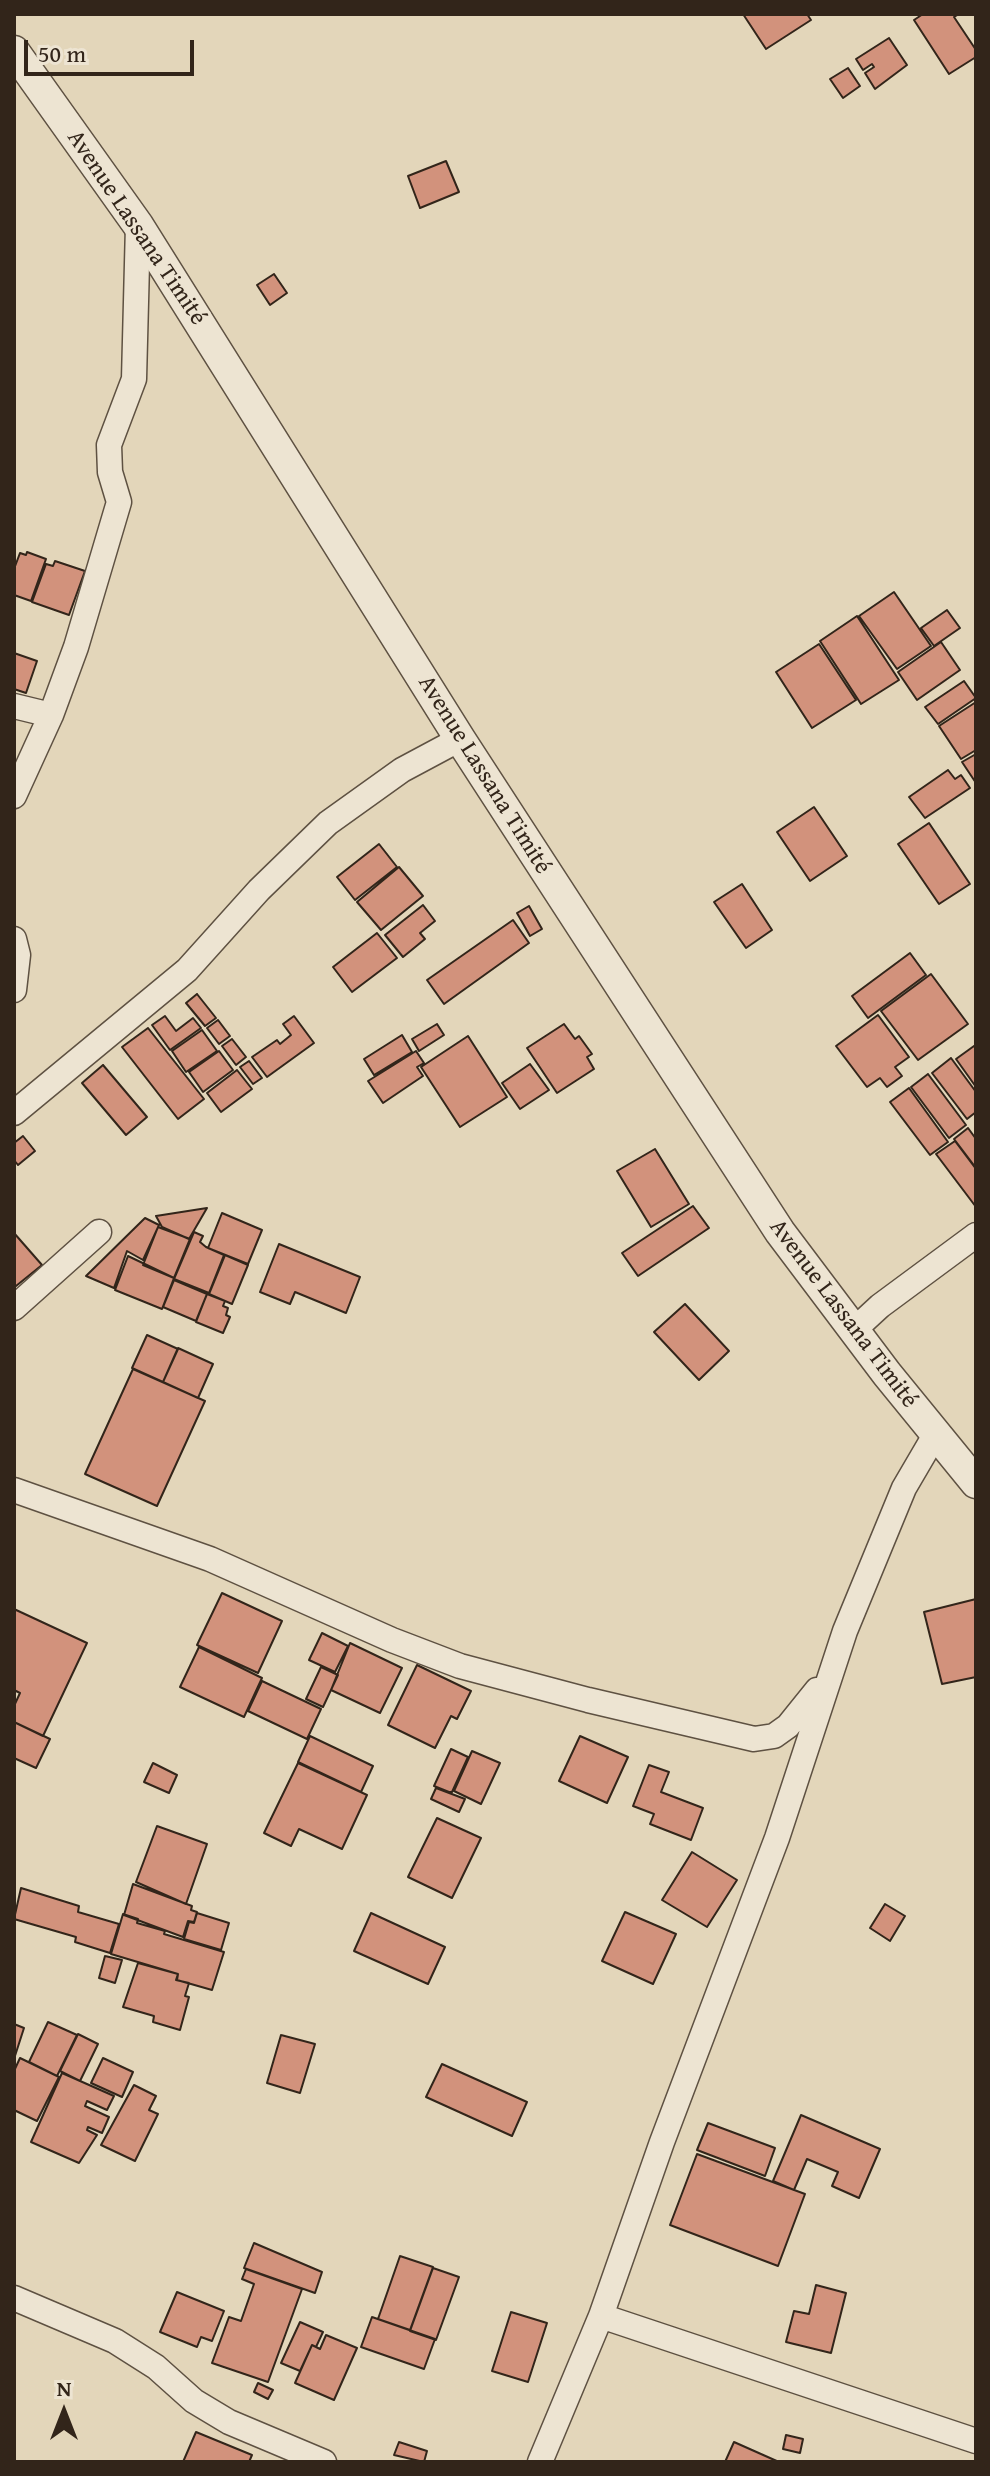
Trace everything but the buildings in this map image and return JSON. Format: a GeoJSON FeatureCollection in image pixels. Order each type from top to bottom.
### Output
{"type":"FeatureCollection","features":[{"type":"Feature","properties":{"kind":"street","name":"Avenue Lassana Timité"},"geometry":{"type":"LineString","coordinates":[[14,51],[138,225],[460,739],[780,1232],[935,1435],[976,1483]]}},
{"type":"Feature","properties":{"kind":"street"},"geometry":{"type":"LineString","coordinates":[[14,796],[51,715],[76,647],[119,502],[110,472],[109,445],[134,379],[138,225]]}},
{"type":"Feature","properties":{"kind":"street"},"geometry":{"type":"LineString","coordinates":[[14,706],[51,715]]}},
{"type":"Feature","properties":{"kind":"street"},"geometry":{"type":"LineString","coordinates":[[14,1113],[187,970],[259,890],[328,823],[402,770],[460,739]]}},
{"type":"Feature","properties":{"kind":"street"},"geometry":{"type":"LineString","coordinates":[[14,939],[18,955],[14,990]]}},
{"type":"Feature","properties":{"kind":"street"},"geometry":{"type":"LineString","coordinates":[[14,1308],[99,1232]]}},
{"type":"Feature","properties":{"kind":"street"},"geometry":{"type":"LineString","coordinates":[[854,1330],[880,1306],[976,1235]]}},
{"type":"Feature","properties":{"kind":"street"},"geometry":{"type":"LineString","coordinates":[[540,2462],[601,2316],[662,2142],[777,1838],[832,1668],[899,1500],[935,1435]]}},
{"type":"Feature","properties":{"kind":"street"},"geometry":{"type":"LineString","coordinates":[[14,1490],[210,1559],[392,1640],[460,1666],[728,1735],[754,1739],[774,1736],[808,1703],[832,1668]]}},
{"type":"Feature","properties":{"kind":"street"},"geometry":{"type":"LineString","coordinates":[[14,2298],[115,2341],[156,2367],[194,2401],[229,2422],[324,2462]]}},
{"type":"Feature","properties":{"kind":"street"},"geometry":{"type":"LineString","coordinates":[[601,2316],[976,2441]]}}]}
